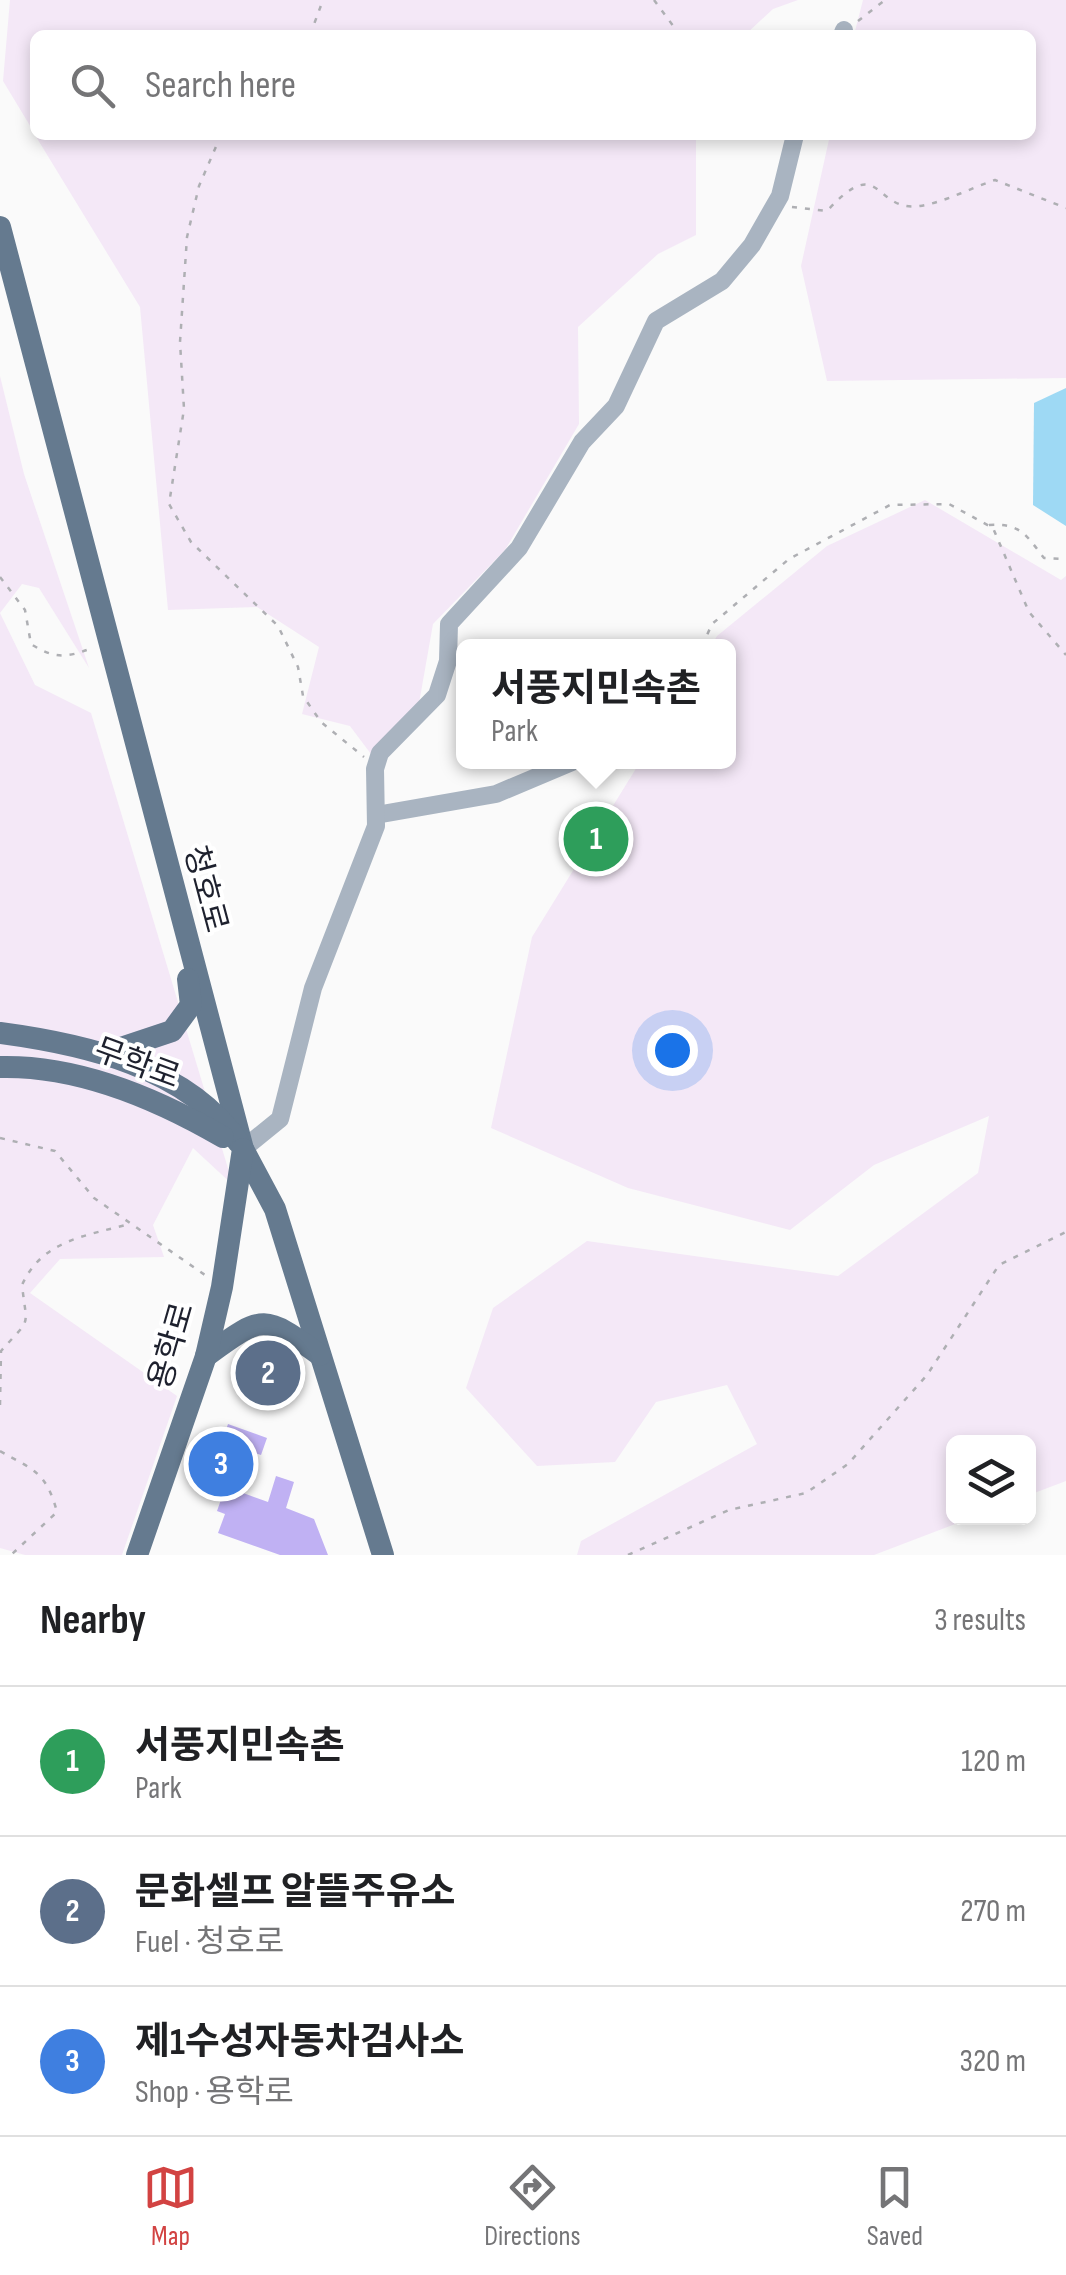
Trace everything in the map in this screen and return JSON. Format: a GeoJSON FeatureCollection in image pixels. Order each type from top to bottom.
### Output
{"type":"FeatureCollection","features":[{"type":"Feature","properties":{"kind":"main road","name":"청호로"},"geometry":{"type":"LineString","coordinates":[[0,227],[185,941],[243,1149],[275,1209],[383,1555]]}},
{"type":"Feature","properties":{"kind":"main road"},"geometry":{"type":"LineString","coordinates":[[101,1054],[172,1032],[191,1005],[185,941]]}},
{"type":"Feature","properties":{"kind":"main road"},"geometry":{"type":"LineString","coordinates":[[0,1033],[101,1054],[180,1088],[229,1128],[243,1149]]}},
{"type":"Feature","properties":{"kind":"main road","name":"무학로"},"geometry":{"type":"LineString","coordinates":[[0,1067],[34,1066],[98,1080],[192,1119],[243,1149]]}},
{"type":"Feature","properties":{"kind":"main road","name":"용학로"},"geometry":{"type":"LineString","coordinates":[[137,1555],[206,1356],[222,1287],[243,1149]]}},
{"type":"Feature","properties":{"kind":"main road"},"geometry":{"type":"LineString","coordinates":[[206,1356],[244,1328],[264,1321],[283,1328],[320,1355]]}},
{"type":"Feature","properties":{"kind":"lane"},"geometry":{"type":"LineString","coordinates":[[243,1149],[280,1119],[312,988],[376,826],[375,769],[380,752],[437,695],[448,661],[449,624],[519,548],[582,442],[616,406],[656,321],[722,281],[780,196],[794,140]]}},
{"type":"Feature","properties":{"kind":"lane"},"geometry":{"type":"LineString","coordinates":[[376,814],[496,794],[555,769]]}},
{"type":"Feature","properties":{"kind":"path"},"geometry":{"type":"LineString","coordinates":[[312,30],[323,0]]}},
{"type":"Feature","properties":{"kind":"path"},"geometry":{"type":"LineString","coordinates":[[654,0],[676,30]]}},
{"type":"Feature","properties":{"kind":"path"},"geometry":{"type":"LineString","coordinates":[[846,30],[886,0]]}},
{"type":"Feature","properties":{"kind":"path"},"geometry":{"type":"LineString","coordinates":[[219,140],[198,186],[187,238],[180,342],[184,409],[169,504],[191,542],[278,626],[298,667],[303,696],[320,722],[375,769]]}},
{"type":"Feature","properties":{"kind":"path"},"geometry":{"type":"LineString","coordinates":[[771,211],[794,206],[827,211],[847,190],[864,184],[878,187],[895,203],[918,206],[995,180],[1066,208]]}},
{"type":"Feature","properties":{"kind":"path"},"geometry":{"type":"LineString","coordinates":[[705,639],[712,624],[790,559],[890,505],[948,504],[988,525],[1015,526],[1029,534],[1044,558],[1066,558]]}},
{"type":"Feature","properties":{"kind":"path"},"geometry":{"type":"LineString","coordinates":[[988,525],[1013,568],[1029,612],[1066,655]]}},
{"type":"Feature","properties":{"kind":"path"},"geometry":{"type":"LineString","coordinates":[[0,577],[26,610],[31,644],[51,657],[70,657],[108,642]]}},
{"type":"Feature","properties":{"kind":"path"},"geometry":{"type":"LineString","coordinates":[[0,1138],[55,1151],[86,1190],[199,1270],[206,1283]]}},
{"type":"Feature","properties":{"kind":"path"},"geometry":{"type":"LineString","coordinates":[[0,1405],[1,1351],[25,1325],[28,1310],[22,1285],[39,1258],[60,1244],[130,1223]]}},
{"type":"Feature","properties":{"kind":"path"},"geometry":{"type":"LineString","coordinates":[[628,1555],[729,1510],[806,1494],[848,1464],[927,1374],[998,1265],[1066,1232]]}},
{"type":"Feature","properties":{"kind":"path"},"geometry":{"type":"LineString","coordinates":[[0,1450],[29,1463],[44,1478],[57,1512],[11,1555]]}},
{"type":"Feature","properties":{"kind":"shaded area"},"geometry":{"type":"Polygon","coordinates":[[[10,0],[798,0],[773,9],[750,30],[30,30],[30,126],[3,81],[10,0]]]}},
{"type":"Feature","properties":{"kind":"shaded area"},"geometry":{"type":"Polygon","coordinates":[[[863,0],[1066,0],[1066,378],[827,381],[801,266],[829,140],[1036,140],[1036,30],[855,30],[863,0]]]}},
{"type":"Feature","properties":{"kind":"shaded area"},"geometry":{"type":"Polygon","coordinates":[[[38,140],[696,140],[696,235],[658,254],[578,327],[579,424],[505,550],[433,624],[418,709],[371,754],[350,726],[302,714],[319,647],[257,607],[168,610],[140,307],[38,140]]]}},
{"type":"Feature","properties":{"kind":"shaded area"},"geometry":{"type":"Polygon","coordinates":[[[0,376],[24,474],[89,668],[39,588],[22,584],[0,613],[0,376]]]}},
{"type":"Feature","properties":{"kind":"shaded area"},"geometry":{"type":"Polygon","coordinates":[[[925,500],[1061,580],[1066,576],[1066,1481],[1036,1492],[1036,1435],[946,1435],[946,1525],[953,1525],[874,1555],[577,1555],[581,1541],[757,1444],[727,1385],[656,1402],[615,1462],[537,1466],[466,1388],[493,1308],[587,1241],[838,1276],[978,1173],[989,1116],[874,1165],[790,1230],[628,1188],[491,1128],[532,937],[636,769],[736,769],[736,639],[715,639],[827,546],[925,500]]]}},
{"type":"Feature","properties":{"kind":"shaded area"},"geometry":{"type":"Polygon","coordinates":[[[0,613],[35,685],[91,713],[233,1185],[193,1148],[153,1225],[164,1257],[60,1259],[30,1293],[177,1396],[122,1555],[25,1555],[0,1548],[0,613]]]}},
{"type":"Feature","properties":{"kind":"water"},"geometry":{"type":"Polygon","coordinates":[[[1066,388],[1066,526],[1033,505],[1034,403],[1066,388]]]}},
{"type":"Feature","properties":{"kind":"building"},"geometry":{"type":"Polygon","coordinates":[[[228,1424],[267,1438],[261,1455],[245,1450],[237,1476],[202,1465],[205,1453],[217,1456],[228,1424]]]}},
{"type":"Feature","properties":{"kind":"building"},"geometry":{"type":"Polygon","coordinates":[[[276,1476],[294,1482],[286,1508],[314,1519],[328,1555],[280,1555],[218,1533],[225,1514],[217,1511],[223,1494],[233,1498],[235,1490],[268,1502],[276,1476]]]}},
{"type":"Feature","properties":{"kind":"place","name":"서풍지민속촌"},"geometry":{"type":"Point","coordinates":[596,839]}},
{"type":"Feature","properties":{"kind":"place","name":"문화셀프 알뜰주유소"},"geometry":{"type":"Point","coordinates":[268,1373]}},
{"type":"Feature","properties":{"kind":"place","name":"제1수성자동차검사소"},"geometry":{"type":"Point","coordinates":[221,1464]}}]}
